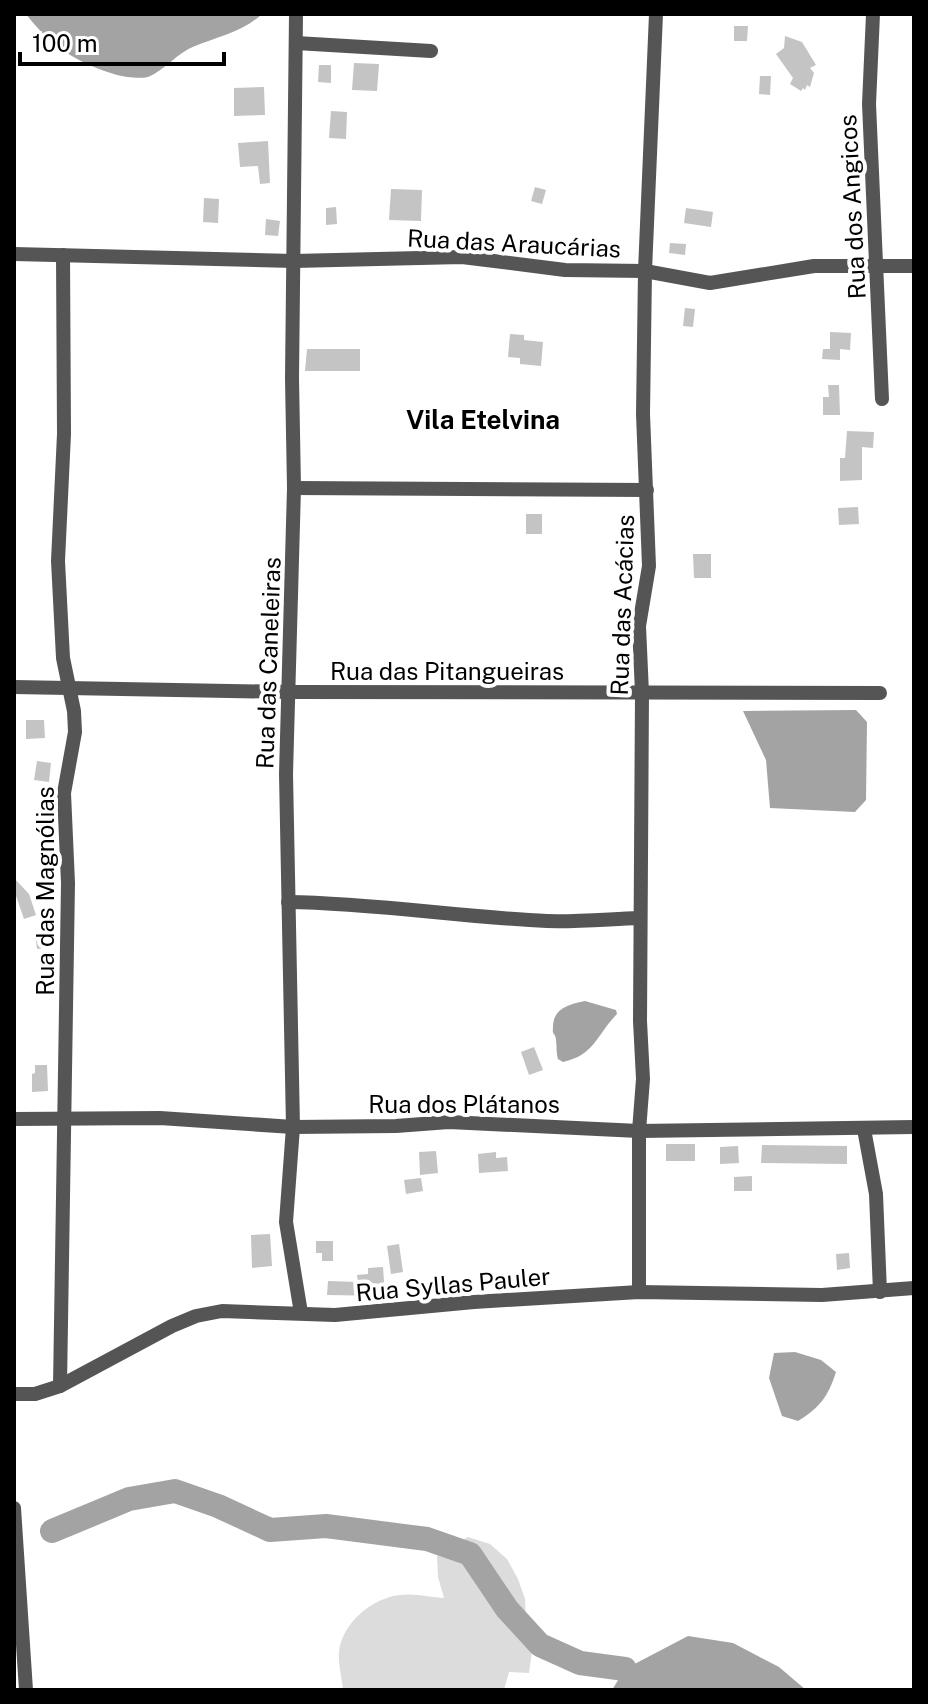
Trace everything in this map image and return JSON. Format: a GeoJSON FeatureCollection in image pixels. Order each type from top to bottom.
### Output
{"type":"FeatureCollection","features":[{"type":"Feature","properties":{"kind":"street","name":"Rua das Caneleiras"},"geometry":{"type":"LineString","coordinates":[[296,14],[294,488],[286,774],[293,1127],[286,1222],[301,1313]]}},
{"type":"Feature","properties":{"kind":"street","name":"Rua das Acácias"},"geometry":{"type":"LineString","coordinates":[[639,1292],[639,1131],[643,1079],[639,918],[642,693],[639,626],[649,566],[643,414],[645,271],[656,14]]}},
{"type":"Feature","properties":{"kind":"street","name":"Rua dos Angicos"},"geometry":{"type":"LineString","coordinates":[[873,14],[869,104],[882,399]]}},
{"type":"Feature","properties":{"kind":"street"},"geometry":{"type":"LineString","coordinates":[[296,43],[431,51]]}},
{"type":"Feature","properties":{"kind":"street","name":"Rua das Araucárias"},"geometry":{"type":"LineString","coordinates":[[14,254],[294,261],[462,257],[565,270],[645,271],[710,283],[814,266],[914,266]]}},
{"type":"Feature","properties":{"kind":"street","name":"Rua das Magnólias"},"geometry":{"type":"LineString","coordinates":[[60,1386],[68,883],[64,793],[75,732],[63,658],[58,561],[64,434],[63,255]]}},
{"type":"Feature","properties":{"kind":"street"},"geometry":{"type":"LineString","coordinates":[[294,488],[647,490]]}},
{"type":"Feature","properties":{"kind":"street","name":"Rua das Pitangueiras"},"geometry":{"type":"LineString","coordinates":[[14,687],[290,692],[880,693]]}},
{"type":"Feature","properties":{"kind":"street"},"geometry":{"type":"LineString","coordinates":[[288,902],[350,903],[453,915],[550,921],[639,918]]}},
{"type":"Feature","properties":{"kind":"street","name":"Rua dos Plátanos"},"geometry":{"type":"LineString","coordinates":[[14,1119],[160,1118],[293,1127],[449,1122],[639,1131],[914,1127]]}},
{"type":"Feature","properties":{"kind":"street"},"geometry":{"type":"LineString","coordinates":[[864,1129],[876,1194],[880,1292]]}},
{"type":"Feature","properties":{"kind":"street","name":"Rua Syllas Pauler"},"geometry":{"type":"LineString","coordinates":[[14,1394],[35,1394],[60,1386],[196,1316],[222,1311],[370,1313],[474,1302],[639,1292],[756,1296],[914,1288]]}},
{"type":"Feature","properties":{"kind":"street"},"geometry":{"type":"LineString","coordinates":[[14,1508],[26,1690]]}},
{"type":"Feature","properties":{"kind":"shaded area"},"geometry":{"type":"Polygon","coordinates":[[[26,14],[262,14],[239,29],[189,49],[154,74],[141,78],[117,75],[78,59],[55,44],[26,14]]]}},
{"type":"Feature","properties":{"kind":"shaded area"},"geometry":{"type":"Polygon","coordinates":[[[856,710],[867,722],[866,800],[855,812],[770,808],[766,760],[743,711],[856,710]]]}},
{"type":"Feature","properties":{"kind":"shaded area"},"geometry":{"type":"Polygon","coordinates":[[[585,1001],[616,1010],[617,1014],[589,1049],[563,1062],[557,1056],[553,1032],[556,1015],[563,1008],[585,1001]]]}},
{"type":"Feature","properties":{"kind":"shaded area"},"geometry":{"type":"Polygon","coordinates":[[[795,1352],[821,1360],[836,1372],[822,1401],[798,1421],[782,1416],[769,1378],[774,1353],[795,1352]]]}},
{"type":"Feature","properties":{"kind":"shaded area"},"geometry":{"type":"Polygon","coordinates":[[[468,1537],[490,1544],[507,1559],[518,1579],[533,1644],[529,1673],[509,1672],[504,1690],[343,1690],[339,1652],[341,1641],[352,1622],[369,1607],[389,1597],[411,1594],[444,1598],[438,1577],[437,1556],[468,1537]]]}},
{"type":"Feature","properties":{"kind":"shaded area"},"geometry":{"type":"Polygon","coordinates":[[[688,1636],[733,1643],[779,1667],[806,1690],[612,1690],[625,1669],[688,1636]]]}},
{"type":"Feature","properties":{"kind":"building"},"geometry":{"type":"Polygon","coordinates":[[[734,26],[748,26],[747,41],[734,41],[734,26]]]}},
{"type":"Feature","properties":{"kind":"building"},"geometry":{"type":"Polygon","coordinates":[[[785,36],[802,42],[816,65],[810,68],[814,73],[810,87],[807,85],[805,90],[803,88],[801,91],[790,84],[793,78],[776,54],[784,48],[785,36]]]}},
{"type":"Feature","properties":{"kind":"building"},"geometry":{"type":"Polygon","coordinates":[[[354,63],[379,64],[377,91],[352,90],[354,63]]]}},
{"type":"Feature","properties":{"kind":"building"},"geometry":{"type":"Polygon","coordinates":[[[319,65],[331,65],[331,83],[318,82],[319,65]]]}},
{"type":"Feature","properties":{"kind":"building"},"geometry":{"type":"Polygon","coordinates":[[[760,76],[771,76],[770,95],[759,94],[760,76]]]}},
{"type":"Feature","properties":{"kind":"building"},"geometry":{"type":"Polygon","coordinates":[[[264,87],[265,115],[234,116],[234,88],[264,87]]]}},
{"type":"Feature","properties":{"kind":"building"},"geometry":{"type":"Polygon","coordinates":[[[331,111],[347,112],[346,139],[329,138],[331,111]]]}},
{"type":"Feature","properties":{"kind":"building"},"geometry":{"type":"Polygon","coordinates":[[[268,141],[270,183],[260,184],[258,166],[240,167],[238,143],[268,141]]]}},
{"type":"Feature","properties":{"kind":"building"},"geometry":{"type":"Polygon","coordinates":[[[535,187],[546,190],[542,204],[531,201],[535,187]]]}},
{"type":"Feature","properties":{"kind":"building"},"geometry":{"type":"Polygon","coordinates":[[[391,189],[422,190],[421,221],[389,220],[391,189]]]}},
{"type":"Feature","properties":{"kind":"building"},"geometry":{"type":"Polygon","coordinates":[[[204,198],[219,199],[218,223],[203,222],[204,198]]]}},
{"type":"Feature","properties":{"kind":"building"},"geometry":{"type":"Polygon","coordinates":[[[336,207],[337,224],[326,225],[326,208],[336,207]]]}},
{"type":"Feature","properties":{"kind":"building"},"geometry":{"type":"Polygon","coordinates":[[[686,208],[713,212],[711,227],[684,223],[686,208]]]}},
{"type":"Feature","properties":{"kind":"building"},"geometry":{"type":"Polygon","coordinates":[[[266,219],[280,221],[278,236],[265,235],[266,219]]]}},
{"type":"Feature","properties":{"kind":"building"},"geometry":{"type":"Polygon","coordinates":[[[670,243],[686,244],[685,255],[669,253],[670,243]]]}},
{"type":"Feature","properties":{"kind":"building"},"geometry":{"type":"Polygon","coordinates":[[[685,308],[695,309],[693,327],[683,326],[685,308]]]}},
{"type":"Feature","properties":{"kind":"building"},"geometry":{"type":"Polygon","coordinates":[[[830,332],[851,333],[850,350],[840,349],[840,360],[822,359],[823,349],[830,349],[830,332]]]}},
{"type":"Feature","properties":{"kind":"building"},"geometry":{"type":"Polygon","coordinates":[[[510,334],[524,335],[524,340],[543,342],[541,366],[520,364],[520,358],[508,357],[510,334]]]}},
{"type":"Feature","properties":{"kind":"building"},"geometry":{"type":"Polygon","coordinates":[[[307,349],[360,349],[360,371],[305,371],[307,349]]]}},
{"type":"Feature","properties":{"kind":"building"},"geometry":{"type":"Polygon","coordinates":[[[828,385],[839,385],[840,415],[823,415],[823,397],[829,397],[828,385]]]}},
{"type":"Feature","properties":{"kind":"building"},"geometry":{"type":"Polygon","coordinates":[[[847,431],[874,432],[873,448],[862,447],[862,480],[840,481],[840,458],[845,458],[847,431]]]}},
{"type":"Feature","properties":{"kind":"building"},"geometry":{"type":"Polygon","coordinates":[[[858,507],[859,524],[839,525],[838,508],[858,507]]]}},
{"type":"Feature","properties":{"kind":"building"},"geometry":{"type":"Polygon","coordinates":[[[526,514],[542,514],[542,534],[526,534],[526,514]]]}},
{"type":"Feature","properties":{"kind":"building"},"geometry":{"type":"Polygon","coordinates":[[[693,554],[711,554],[711,578],[694,578],[693,554]]]}},
{"type":"Feature","properties":{"kind":"building"},"geometry":{"type":"Polygon","coordinates":[[[26,720],[44,720],[45,738],[26,739],[26,720]]]}},
{"type":"Feature","properties":{"kind":"building"},"geometry":{"type":"Polygon","coordinates":[[[37,761],[51,763],[49,782],[34,780],[37,761]]]}},
{"type":"Feature","properties":{"kind":"building"},"geometry":{"type":"Polygon","coordinates":[[[14,878],[29,894],[36,915],[24,919],[14,890],[14,878]]]}},
{"type":"Feature","properties":{"kind":"building"},"geometry":{"type":"Polygon","coordinates":[[[50,930],[52,947],[37,949],[35,932],[50,930]]]}},
{"type":"Feature","properties":{"kind":"building"},"geometry":{"type":"Polygon","coordinates":[[[534,1047],[543,1070],[529,1075],[521,1052],[534,1047]]]}},
{"type":"Feature","properties":{"kind":"building"},"geometry":{"type":"Polygon","coordinates":[[[35,1065],[47,1065],[48,1091],[32,1092],[35,1065]]]}},
{"type":"Feature","properties":{"kind":"building"},"geometry":{"type":"Polygon","coordinates":[[[666,1144],[695,1144],[695,1161],[666,1161],[666,1144]]]}},
{"type":"Feature","properties":{"kind":"building"},"geometry":{"type":"Polygon","coordinates":[[[762,1145],[847,1146],[847,1164],[761,1163],[762,1145]]]}},
{"type":"Feature","properties":{"kind":"building"},"geometry":{"type":"Polygon","coordinates":[[[738,1146],[739,1163],[720,1164],[720,1147],[738,1146]]]}},
{"type":"Feature","properties":{"kind":"building"},"geometry":{"type":"Polygon","coordinates":[[[436,1151],[438,1173],[420,1175],[419,1152],[436,1151]]]}},
{"type":"Feature","properties":{"kind":"building"},"geometry":{"type":"Polygon","coordinates":[[[496,1152],[496,1158],[507,1157],[508,1171],[479,1173],[478,1154],[496,1152]]]}},
{"type":"Feature","properties":{"kind":"building"},"geometry":{"type":"Polygon","coordinates":[[[752,1176],[752,1191],[734,1191],[734,1177],[752,1176]]]}},
{"type":"Feature","properties":{"kind":"building"},"geometry":{"type":"Polygon","coordinates":[[[421,1178],[423,1191],[406,1194],[404,1180],[421,1178]]]}},
{"type":"Feature","properties":{"kind":"building"},"geometry":{"type":"Polygon","coordinates":[[[270,1234],[272,1266],[252,1268],[251,1235],[270,1234]]]}},
{"type":"Feature","properties":{"kind":"building"},"geometry":{"type":"Polygon","coordinates":[[[316,1241],[333,1241],[333,1261],[322,1261],[322,1253],[316,1253],[316,1241]]]}},
{"type":"Feature","properties":{"kind":"building"},"geometry":{"type":"Polygon","coordinates":[[[399,1244],[403,1272],[391,1274],[387,1246],[399,1244]]]}},
{"type":"Feature","properties":{"kind":"building"},"geometry":{"type":"Polygon","coordinates":[[[849,1253],[850,1268],[837,1270],[836,1254],[849,1253]]]}},
{"type":"Feature","properties":{"kind":"building"},"geometry":{"type":"Polygon","coordinates":[[[383,1267],[385,1296],[327,1295],[328,1281],[358,1282],[357,1275],[368,1274],[368,1268],[383,1267]]]}},
{"type":"Feature","properties":{"kind":"waterway"},"geometry":{"type":"LineString","coordinates":[[52,1531],[129,1499],[175,1491],[218,1506],[270,1530],[326,1526],[427,1539],[470,1554],[507,1609],[540,1645],[580,1663],[625,1669]]}},
{"type":"Feature","properties":{"kind":"district","name":"Vila Etelvina"},"geometry":{"type":"Point","coordinates":[483,419]}}]}
